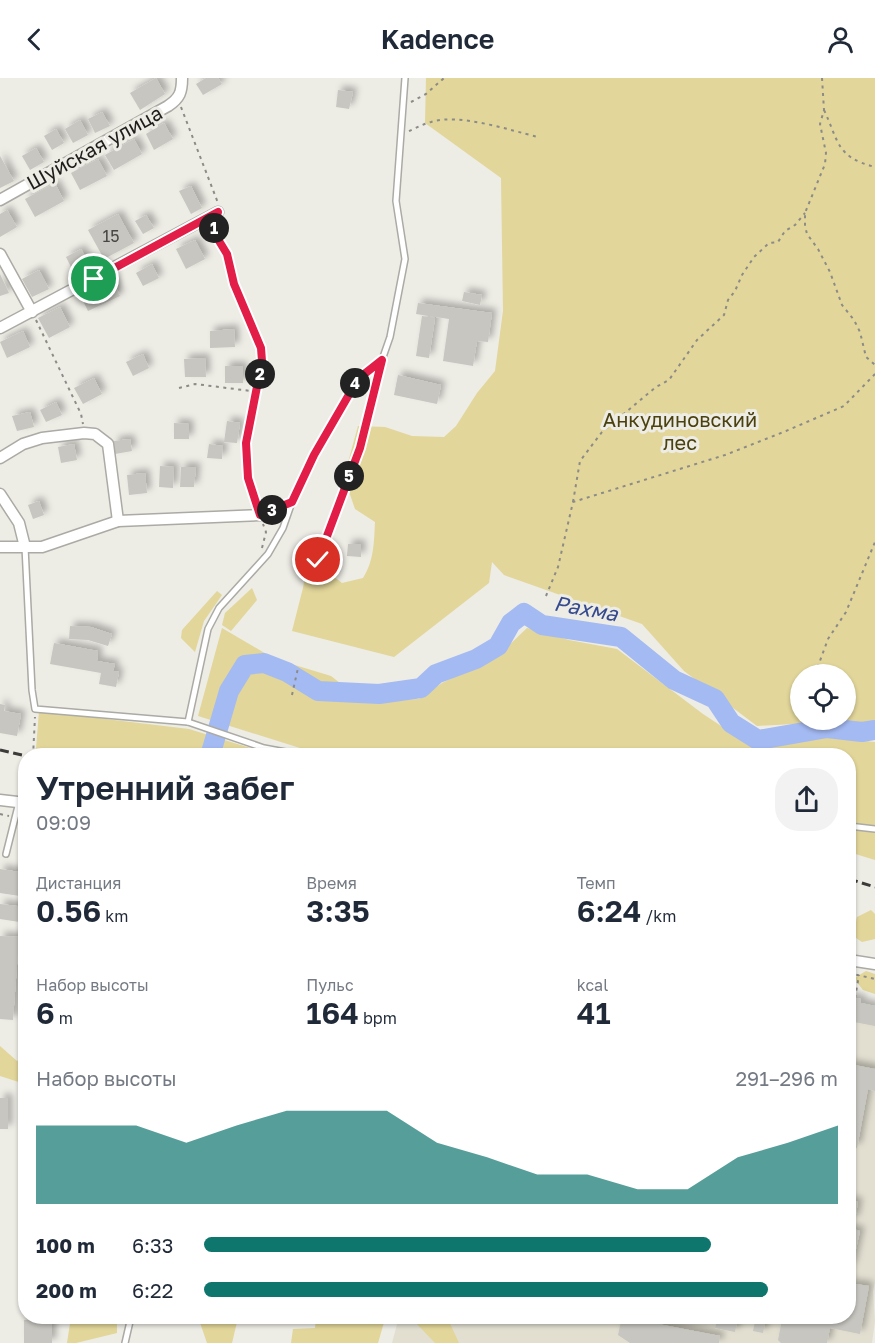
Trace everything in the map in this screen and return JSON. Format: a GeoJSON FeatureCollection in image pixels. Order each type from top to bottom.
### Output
{"type":"FeatureCollection","features":[{"type":"Feature","properties":{"kind":"street","name":"Шуйская улица"},"geometry":{"type":"LineString","coordinates":[[0,200],[180,89]]}},
{"type":"Feature","properties":{"kind":"street"},"geometry":{"type":"LineString","coordinates":[[0,328],[218,212]]}},
{"type":"Feature","properties":{"kind":"street"},"geometry":{"type":"LineString","coordinates":[[0,254],[32,312]]}},
{"type":"Feature","properties":{"kind":"street"},"geometry":{"type":"LineString","coordinates":[[0,458],[23,444],[42,438],[84,432],[95,434],[108,444],[118,521]]}},
{"type":"Feature","properties":{"kind":"street"},"geometry":{"type":"LineString","coordinates":[[0,494],[19,523],[25,547]]}},
{"type":"Feature","properties":{"kind":"street"},"geometry":{"type":"LineString","coordinates":[[0,547],[42,547],[118,521],[260,515]]}},
{"type":"Feature","properties":{"kind":"street"},"geometry":{"type":"LineString","coordinates":[[0,800],[18,802]]}},
{"type":"Feature","properties":{"kind":"street"},"geometry":{"type":"LineString","coordinates":[[856,961],[875,964]]}},
{"type":"Feature","properties":{"kind":"lane"},"geometry":{"type":"LineString","coordinates":[[188,722],[208,629],[219,608],[268,554],[283,528],[292,502],[314,455],[358,379],[382,360],[390,337],[405,259],[396,201],[405,78]]}},
{"type":"Feature","properties":{"kind":"lane"},"geometry":{"type":"LineString","coordinates":[[257,391],[246,453],[248,478],[260,515]]}},
{"type":"Feature","properties":{"kind":"lane"},"geometry":{"type":"LineString","coordinates":[[25,547],[35,709],[188,722],[264,748]]}},
{"type":"Feature","properties":{"kind":"lane"},"geometry":{"type":"LineString","coordinates":[[6,854],[18,816]]}},
{"type":"Feature","properties":{"kind":"lane"},"geometry":{"type":"LineString","coordinates":[[856,827],[875,829]]}},
{"type":"Feature","properties":{"kind":"lane"},"geometry":{"type":"LineString","coordinates":[[125,1343],[129,1324]]}},
{"type":"Feature","properties":{"kind":"path"},"geometry":{"type":"LineString","coordinates":[[403,107],[426,94],[444,78]]}},
{"type":"Feature","properties":{"kind":"path"},"geometry":{"type":"LineString","coordinates":[[546,596],[558,567],[580,461],[602,432],[656,387],[669,380],[697,340],[724,315],[728,300],[754,257],[769,243],[778,242],[785,231],[795,225],[805,213],[825,164],[826,153],[820,124],[824,110],[822,78]]}},
{"type":"Feature","properties":{"kind":"path"},"geometry":{"type":"LineString","coordinates":[[179,388],[195,384],[257,391],[262,361],[261,348],[234,284],[227,254],[213,231],[218,203],[180,89]]}},
{"type":"Feature","properties":{"kind":"path"},"geometry":{"type":"LineString","coordinates":[[824,110],[845,155],[858,163],[875,167]]}},
{"type":"Feature","properties":{"kind":"path"},"geometry":{"type":"LineString","coordinates":[[401,136],[433,121],[480,123],[538,136]]}},
{"type":"Feature","properties":{"kind":"path"},"geometry":{"type":"LineString","coordinates":[[805,213],[807,234],[818,249],[830,273],[842,306],[854,320],[860,332],[866,357],[875,365]]}},
{"type":"Feature","properties":{"kind":"path"},"geometry":{"type":"LineString","coordinates":[[32,312],[81,414],[84,432]]}},
{"type":"Feature","properties":{"kind":"path"},"geometry":{"type":"LineString","coordinates":[[318,560],[360,448],[382,360]]}},
{"type":"Feature","properties":{"kind":"path"},"geometry":{"type":"LineString","coordinates":[[573,502],[725,455],[796,427],[844,406],[875,374]]}},
{"type":"Feature","properties":{"kind":"path"},"geometry":{"type":"LineString","coordinates":[[261,549],[266,532],[260,515],[292,502]]}},
{"type":"Feature","properties":{"kind":"path"},"geometry":{"type":"LineString","coordinates":[[819,664],[828,639],[846,612],[875,542]]}},
{"type":"Feature","properties":{"kind":"path"},"geometry":{"type":"LineString","coordinates":[[292,695],[298,668]]}},
{"type":"Feature","properties":{"kind":"path"},"geometry":{"type":"LineString","coordinates":[[33,748],[35,709]]}},
{"type":"Feature","properties":{"kind":"path"},"geometry":{"type":"LineString","coordinates":[[856,974],[875,979]]}},
{"type":"Feature","properties":{"kind":"path"},"geometry":{"type":"LineString","coordinates":[[856,992],[859,975]]}},
{"type":"Feature","properties":{"kind":"shaded area"},"geometry":{"type":"Polygon","coordinates":[[[856,998],[861,999],[861,1003],[875,1006],[875,1282],[873,1291],[875,1321],[872,1343],[392,1343],[397,1324],[856,1324],[856,998]]]}},
{"type":"Feature","properties":{"kind":"green space","name":"Анкудиновский лес"},"geometry":{"type":"Polygon","coordinates":[[[426,78],[875,78],[875,722],[856,722],[856,664],[790,664],[790,724],[757,726],[684,671],[642,624],[504,575],[492,562],[489,583],[394,657],[292,631],[308,557],[342,583],[363,578],[369,565],[373,551],[375,522],[355,509],[344,477],[358,426],[385,427],[412,436],[444,437],[456,426],[477,393],[495,371],[503,311],[501,178],[425,123],[426,78]]]}},
{"type":"Feature","properties":{"kind":"green space"},"geometry":{"type":"Polygon","coordinates":[[[252,588],[257,600],[231,631],[222,625],[225,613],[252,588]]]}},
{"type":"Feature","properties":{"kind":"green space"},"geometry":{"type":"Polygon","coordinates":[[[217,591],[222,595],[204,621],[195,652],[181,638],[182,630],[217,591]]]}},
{"type":"Feature","properties":{"kind":"green space"},"geometry":{"type":"Polygon","coordinates":[[[222,628],[275,659],[331,676],[363,701],[419,699],[442,683],[499,655],[527,628],[569,640],[617,649],[703,714],[753,747],[828,737],[875,742],[875,860],[856,854],[856,748],[300,748],[198,716],[222,628]]]}},
{"type":"Feature","properties":{"kind":"green space"},"geometry":{"type":"Polygon","coordinates":[[[39,711],[189,729],[250,748],[36,748],[39,711]]]}},
{"type":"Feature","properties":{"kind":"green space"},"geometry":{"type":"Polygon","coordinates":[[[871,910],[875,914],[875,939],[862,942],[856,938],[857,917],[871,910]]]}},
{"type":"Feature","properties":{"kind":"green space"},"geometry":{"type":"Polygon","coordinates":[[[866,971],[875,974],[875,994],[863,990],[856,981],[856,977],[866,971]]]}},
{"type":"Feature","properties":{"kind":"green space"},"geometry":{"type":"Polygon","coordinates":[[[0,1046],[18,1060],[18,1082],[0,1076],[0,1046]]]}},
{"type":"Feature","properties":{"kind":"green space"},"geometry":{"type":"Polygon","coordinates":[[[70,1324],[117,1324],[117,1333],[67,1343],[70,1324]]]}},
{"type":"Feature","properties":{"kind":"green space"},"geometry":{"type":"Polygon","coordinates":[[[200,1324],[237,1324],[232,1343],[207,1343],[200,1324]]]}},
{"type":"Feature","properties":{"kind":"green space"},"geometry":{"type":"Polygon","coordinates":[[[315,1324],[384,1324],[378,1343],[291,1343],[293,1329],[315,1328],[315,1324]]]}},
{"type":"Feature","properties":{"kind":"green space"},"geometry":{"type":"Polygon","coordinates":[[[417,1324],[450,1324],[459,1343],[435,1343],[417,1324]]]}},
{"type":"Feature","properties":{"kind":"building"},"geometry":{"type":"Polygon","coordinates":[[[156,78],[165,94],[140,110],[130,93],[156,78]]]}},
{"type":"Feature","properties":{"kind":"building"},"geometry":{"type":"Polygon","coordinates":[[[206,78],[218,78],[222,84],[203,95],[196,84],[206,78]]]}},
{"type":"Feature","properties":{"kind":"building"},"geometry":{"type":"Polygon","coordinates":[[[338,90],[353,92],[349,109],[336,107],[338,90]]]}},
{"type":"Feature","properties":{"kind":"building"},"geometry":{"type":"Polygon","coordinates":[[[102,112],[110,126],[95,133],[88,119],[102,112]]]}},
{"type":"Feature","properties":{"kind":"building"},"geometry":{"type":"Polygon","coordinates":[[[80,120],[88,135],[73,143],[65,129],[80,120]]]}},
{"type":"Feature","properties":{"kind":"building"},"geometry":{"type":"Polygon","coordinates":[[[164,123],[173,139],[154,150],[146,134],[164,123]]]}},
{"type":"Feature","properties":{"kind":"building"},"geometry":{"type":"Polygon","coordinates":[[[56,129],[64,143],[52,150],[44,136],[56,129]]]}},
{"type":"Feature","properties":{"kind":"building"},"geometry":{"type":"Polygon","coordinates":[[[134,139],[142,154],[114,170],[105,155],[134,139]]]}},
{"type":"Feature","properties":{"kind":"building"},"geometry":{"type":"Polygon","coordinates":[[[36,148],[44,162],[30,170],[22,156],[36,148]]]}},
{"type":"Feature","properties":{"kind":"building"},"geometry":{"type":"Polygon","coordinates":[[[0,156],[14,181],[0,188],[0,156]]]}},
{"type":"Feature","properties":{"kind":"building"},"geometry":{"type":"Polygon","coordinates":[[[98,159],[107,176],[80,190],[71,173],[98,159]]]}},
{"type":"Feature","properties":{"kind":"building"},"geometry":{"type":"Polygon","coordinates":[[[55,183],[64,201],[35,217],[25,199],[55,183]]]}},
{"type":"Feature","properties":{"kind":"building"},"geometry":{"type":"Polygon","coordinates":[[[191,186],[202,208],[191,214],[179,191],[191,186]]]}},
{"type":"Feature","properties":{"kind":"building"},"geometry":{"type":"Polygon","coordinates":[[[7,210],[17,227],[0,237],[0,214],[7,210]]]}},
{"type":"Feature","properties":{"kind":"building"},"geometry":{"type":"Polygon","coordinates":[[[118,214],[134,243],[104,259],[88,230],[118,214]]]}},
{"type":"Feature","properties":{"kind":"building"},"geometry":{"type":"Polygon","coordinates":[[[146,215],[154,228],[143,234],[135,221],[146,215]]]}},
{"type":"Feature","properties":{"kind":"building"},"geometry":{"type":"Polygon","coordinates":[[[195,240],[205,259],[186,269],[176,249],[195,240]]]}},
{"type":"Feature","properties":{"kind":"building"},"geometry":{"type":"Polygon","coordinates":[[[81,249],[92,269],[76,277],[66,257],[81,249]]]}},
{"type":"Feature","properties":{"kind":"building"},"geometry":{"type":"Polygon","coordinates":[[[152,264],[159,278],[143,286],[136,273],[152,264]]]}},
{"type":"Feature","properties":{"kind":"building"},"geometry":{"type":"Polygon","coordinates":[[[39,270],[49,289],[32,297],[22,279],[39,270]]]}},
{"type":"Feature","properties":{"kind":"building"},"geometry":{"type":"Polygon","coordinates":[[[0,274],[9,293],[0,296],[0,274]]]}},
{"type":"Feature","properties":{"kind":"building"},"geometry":{"type":"Polygon","coordinates":[[[113,281],[120,296],[88,311],[81,297],[113,281]]]}},
{"type":"Feature","properties":{"kind":"building"},"geometry":{"type":"Polygon","coordinates":[[[464,292],[482,295],[480,305],[462,301],[464,292]]]}},
{"type":"Feature","properties":{"kind":"building"},"geometry":{"type":"Polygon","coordinates":[[[418,303],[492,313],[488,342],[477,341],[473,366],[443,361],[449,319],[416,314],[418,303]]]}},
{"type":"Feature","properties":{"kind":"building"},"geometry":{"type":"Polygon","coordinates":[[[60,307],[70,327],[49,338],[38,318],[60,307]]]}},
{"type":"Feature","properties":{"kind":"building"},"geometry":{"type":"Polygon","coordinates":[[[422,316],[435,318],[429,358],[416,356],[422,316]]]}},
{"type":"Feature","properties":{"kind":"building"},"geometry":{"type":"Polygon","coordinates":[[[234,329],[235,347],[210,348],[210,331],[234,329]]]}},
{"type":"Feature","properties":{"kind":"building"},"geometry":{"type":"Polygon","coordinates":[[[23,331],[30,347],[7,358],[0,342],[23,331]]]}},
{"type":"Feature","properties":{"kind":"building"},"geometry":{"type":"Polygon","coordinates":[[[143,354],[149,368],[133,376],[126,362],[143,354]]]}},
{"type":"Feature","properties":{"kind":"building"},"geometry":{"type":"Polygon","coordinates":[[[205,358],[206,377],[185,377],[184,359],[205,358]]]}},
{"type":"Feature","properties":{"kind":"building"},"geometry":{"type":"Polygon","coordinates":[[[225,366],[243,366],[243,383],[225,383],[225,366]]]}},
{"type":"Feature","properties":{"kind":"building"},"geometry":{"type":"Polygon","coordinates":[[[398,375],[441,385],[437,404],[394,395],[398,375]]]}},
{"type":"Feature","properties":{"kind":"building"},"geometry":{"type":"Polygon","coordinates":[[[94,378],[102,394],[83,404],[74,388],[94,378]]]}},
{"type":"Feature","properties":{"kind":"building"},"geometry":{"type":"Polygon","coordinates":[[[56,402],[62,415],[46,422],[40,410],[56,402]]]}},
{"type":"Feature","properties":{"kind":"building"},"geometry":{"type":"Polygon","coordinates":[[[30,412],[34,427],[17,431],[12,416],[30,412]]]}},
{"type":"Feature","properties":{"kind":"building"},"geometry":{"type":"Polygon","coordinates":[[[227,421],[240,423],[237,443],[224,442],[227,421]]]}},
{"type":"Feature","properties":{"kind":"building"},"geometry":{"type":"Polygon","coordinates":[[[174,423],[189,424],[189,439],[174,439],[174,423]]]}},
{"type":"Feature","properties":{"kind":"building"},"geometry":{"type":"Polygon","coordinates":[[[130,439],[132,451],[115,454],[114,441],[130,439]]]}},
{"type":"Feature","properties":{"kind":"building"},"geometry":{"type":"Polygon","coordinates":[[[74,444],[77,460],[61,463],[58,447],[74,444]]]}},
{"type":"Feature","properties":{"kind":"building"},"geometry":{"type":"Polygon","coordinates":[[[209,444],[223,446],[222,459],[207,458],[209,444]]]}},
{"type":"Feature","properties":{"kind":"building"},"geometry":{"type":"Polygon","coordinates":[[[160,466],[174,467],[173,488],[159,487],[160,466]]]}},
{"type":"Feature","properties":{"kind":"building"},"geometry":{"type":"Polygon","coordinates":[[[181,467],[196,467],[194,487],[180,487],[181,467]]]}},
{"type":"Feature","properties":{"kind":"building"},"geometry":{"type":"Polygon","coordinates":[[[145,473],[147,493],[129,495],[127,475],[145,473]]]}},
{"type":"Feature","properties":{"kind":"building"},"geometry":{"type":"Polygon","coordinates":[[[39,501],[44,515],[33,519],[28,505],[39,501]]]}},
{"type":"Feature","properties":{"kind":"building"},"geometry":{"type":"Polygon","coordinates":[[[348,544],[361,544],[361,557],[347,556],[348,544]]]}},
{"type":"Feature","properties":{"kind":"building"},"geometry":{"type":"Polygon","coordinates":[[[70,626],[91,627],[112,634],[108,646],[88,640],[69,639],[70,626]]]}},
{"type":"Feature","properties":{"kind":"building"},"geometry":{"type":"Polygon","coordinates":[[[54,643],[98,651],[97,661],[115,664],[113,671],[119,672],[116,687],[99,684],[101,673],[50,664],[54,643]]]}},
{"type":"Feature","properties":{"kind":"building"},"geometry":{"type":"Polygon","coordinates":[[[0,704],[5,705],[4,711],[21,714],[17,736],[0,733],[0,704]]]}},
{"type":"Feature","properties":{"kind":"building"},"geometry":{"type":"Polygon","coordinates":[[[0,869],[18,872],[18,896],[0,893],[0,869]]]}},
{"type":"Feature","properties":{"kind":"building"},"geometry":{"type":"Polygon","coordinates":[[[0,904],[18,906],[18,922],[0,919],[0,904]]]}},
{"type":"Feature","properties":{"kind":"building"},"geometry":{"type":"Polygon","coordinates":[[[0,936],[18,937],[13,1020],[0,1019],[0,936]]]}},
{"type":"Feature","properties":{"kind":"building"},"geometry":{"type":"Polygon","coordinates":[[[856,998],[861,999],[861,1003],[875,1006],[875,1026],[856,1022],[856,998]]]}},
{"type":"Feature","properties":{"kind":"building"},"geometry":{"type":"Polygon","coordinates":[[[856,1065],[875,1069],[875,1091],[868,1089],[857,1148],[856,1065]]]}},
{"type":"Feature","properties":{"kind":"building"},"geometry":{"type":"Polygon","coordinates":[[[0,1098],[8,1098],[8,1129],[0,1129],[0,1098]]]}},
{"type":"Feature","properties":{"kind":"building"},"geometry":{"type":"Polygon","coordinates":[[[856,1230],[860,1231],[856,1249],[856,1230]]]}},
{"type":"Feature","properties":{"kind":"building"},"geometry":{"type":"Polygon","coordinates":[[[856,1284],[869,1286],[860,1334],[830,1328],[827,1343],[781,1343],[778,1340],[781,1324],[856,1324],[856,1284]]]}},
{"type":"Feature","properties":{"kind":"building"},"geometry":{"type":"Polygon","coordinates":[[[24,1324],[52,1324],[52,1343],[24,1343],[24,1324]]]}},
{"type":"Feature","properties":{"kind":"building"},"geometry":{"type":"Polygon","coordinates":[[[620,1324],[658,1324],[720,1336],[719,1343],[630,1343],[618,1335],[620,1324]]]}},
{"type":"Feature","properties":{"kind":"building"},"geometry":{"type":"Polygon","coordinates":[[[716,1324],[737,1324],[735,1332],[715,1328],[716,1324]]]}},
{"type":"Feature","properties":{"kind":"building"},"geometry":{"type":"Polygon","coordinates":[[[754,1324],[765,1324],[763,1333],[753,1331],[754,1324]]]}},
{"type":"Feature","properties":{"kind":"waterway","name":"Рахма"},"geometry":{"type":"LineString","coordinates":[[212,748],[229,691],[245,665],[264,663],[287,672],[318,691],[379,694],[421,688],[436,674],[476,659],[498,646],[511,623],[524,613],[542,625],[621,637],[674,680],[715,699],[731,723],[758,740],[827,728],[862,732],[875,730]]}},
{"type":"Feature","properties":{"kind":"railway"},"geometry":{"type":"LineString","coordinates":[[0,750],[18,754]]}},
{"type":"Feature","properties":{"kind":"railway"},"geometry":{"type":"LineString","coordinates":[[856,881],[875,887]]}},
{"type":"Feature","properties":{"kind":"route"},"geometry":{"type":"LineString","coordinates":[[94,279],[218,212],[213,231],[227,254],[234,284],[261,348],[262,361],[246,443],[248,478],[260,515],[292,502],[314,455],[358,379],[382,360],[360,448],[318,560]]}}]}
